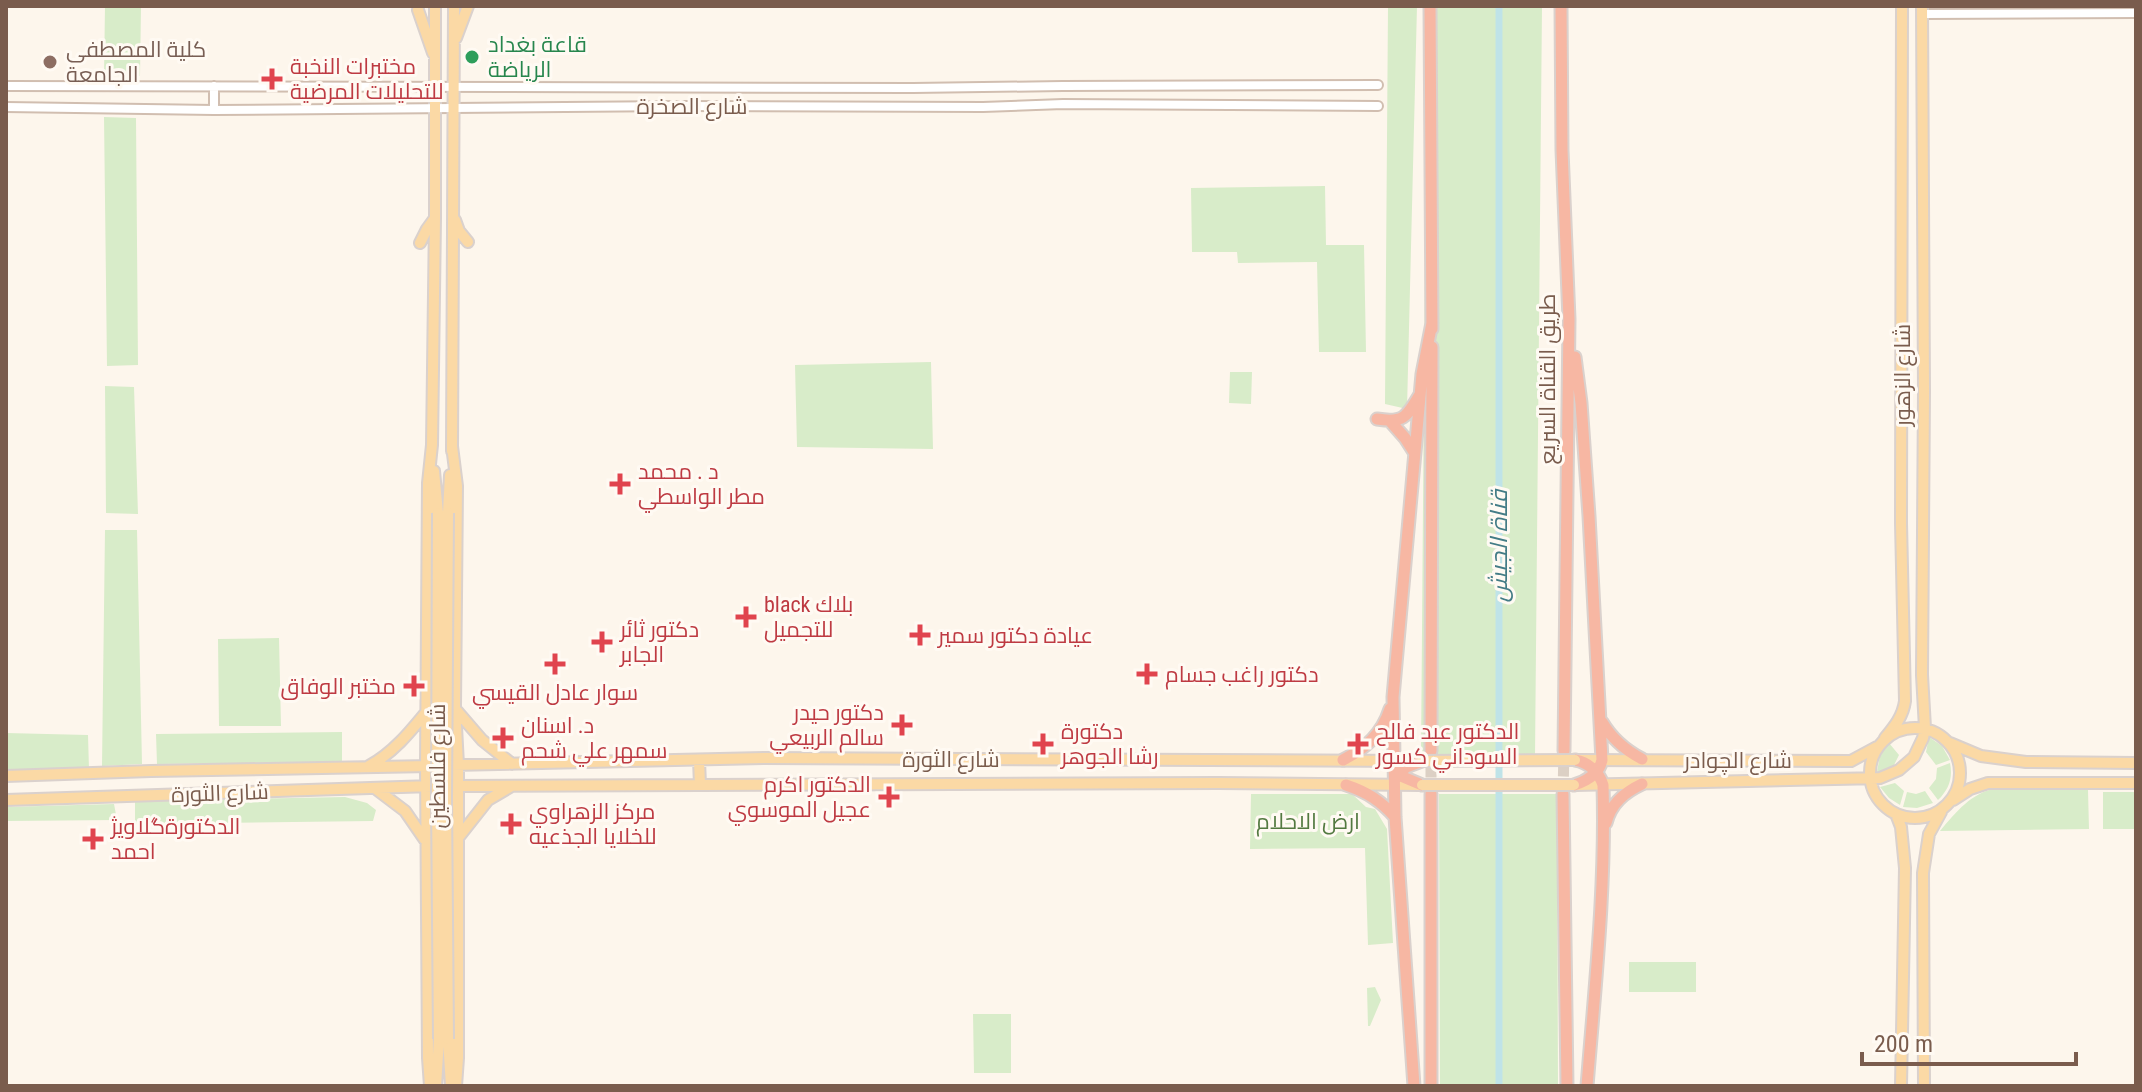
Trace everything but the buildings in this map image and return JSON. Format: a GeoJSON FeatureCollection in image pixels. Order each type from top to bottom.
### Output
{"type":"FeatureCollection","features":[{"type":"Feature","properties":{"kind":"highway"},"geometry":{"type":"LineString","coordinates":[[1430,6],[1431,751]]}},
{"type":"Feature","properties":{"kind":"highway","name":"طريق القناة السريع"},"geometry":{"type":"LineString","coordinates":[[1561,6],[1562,150],[1569,319],[1564,751]]}},
{"type":"Feature","properties":{"kind":"highway"},"geometry":{"type":"LineString","coordinates":[[1569,319],[1581,403],[1600,717],[1597,772],[1604,832],[1601,916],[1587,1086]]}},
{"type":"Feature","properties":{"kind":"highway"},"geometry":{"type":"LineString","coordinates":[[1343,760],[1358,752],[1382,728],[1393,697],[1422,370],[1432,323]]}},
{"type":"Feature","properties":{"kind":"highway"},"geometry":{"type":"LineString","coordinates":[[1377,419],[1390,421],[1406,416],[1421,392]]}},
{"type":"Feature","properties":{"kind":"highway"},"geometry":{"type":"LineString","coordinates":[[1390,421],[1415,454]]}},
{"type":"Feature","properties":{"kind":"highway"},"geometry":{"type":"LineString","coordinates":[[1393,697],[1398,773],[1395,817],[1414,1086]]}},
{"type":"Feature","properties":{"kind":"highway"},"geometry":{"type":"LineString","coordinates":[[1600,717],[1617,742],[1642,759]]}},
{"type":"Feature","properties":{"kind":"highway"},"geometry":{"type":"LineString","coordinates":[[1575,760],[1597,772]]}},
{"type":"Feature","properties":{"kind":"highway"},"geometry":{"type":"LineString","coordinates":[[1398,773],[1422,761]]}},
{"type":"Feature","properties":{"kind":"highway"},"geometry":{"type":"LineString","coordinates":[[1574,785],[1597,772]]}},
{"type":"Feature","properties":{"kind":"highway"},"geometry":{"type":"LineString","coordinates":[[1398,773],[1427,790],[1431,1086]]}},
{"type":"Feature","properties":{"kind":"highway"},"geometry":{"type":"LineString","coordinates":[[1604,832],[1616,802],[1642,784]]}},
{"type":"Feature","properties":{"kind":"highway"},"geometry":{"type":"LineString","coordinates":[[1346,785],[1365,791],[1395,817]]}},
{"type":"Feature","properties":{"kind":"highway"},"geometry":{"type":"LineString","coordinates":[[1563,794],[1567,1086]]}},
{"type":"Feature","properties":{"kind":"main road","name":"شارع فلسطين"},"geometry":{"type":"LineString","coordinates":[[433,1086],[428,1058],[427,843],[430,786],[428,483],[432,445],[435,6]]}},
{"type":"Feature","properties":{"kind":"main road","name":"شارع فلسطين"},"geometry":{"type":"LineString","coordinates":[[453,1086],[458,1058],[458,838],[455,786],[457,486],[452,446],[454,6]]}},
{"type":"Feature","properties":{"kind":"main road"},"geometry":{"type":"LineString","coordinates":[[454,43],[468,6]]}},
{"type":"Feature","properties":{"kind":"main road","name":"شارع الزهور"},"geometry":{"type":"LineString","coordinates":[[1870,779],[1870,768],[1881,742],[1903,711],[1902,6]]}},
{"type":"Feature","properties":{"kind":"main road"},"geometry":{"type":"LineString","coordinates":[[418,10],[435,59]]}},
{"type":"Feature","properties":{"kind":"main road","name":"شارع الزهور"},"geometry":{"type":"LineString","coordinates":[[1922,10],[1922,675],[1925,728]]}},
{"type":"Feature","properties":{"kind":"main road"},"geometry":{"type":"LineString","coordinates":[[453,214],[459,231],[468,242]]}},
{"type":"Feature","properties":{"kind":"main road"},"geometry":{"type":"LineString","coordinates":[[420,243],[435,218]]}},
{"type":"Feature","properties":{"kind":"main road","name":"شارع فلسطين"},"geometry":{"type":"LineString","coordinates":[[432,445],[443,513]]}},
{"type":"Feature","properties":{"kind":"main road","name":"شارع فلسطين"},"geometry":{"type":"LineString","coordinates":[[452,446],[443,513],[437,816],[444,1039],[453,1086]]}},
{"type":"Feature","properties":{"kind":"main road"},"geometry":{"type":"LineString","coordinates":[[1903,599],[1924,600]]}},
{"type":"Feature","properties":{"kind":"main road"},"geometry":{"type":"LineString","coordinates":[[368,767],[383,759],[428,710]]}},
{"type":"Feature","properties":{"kind":"main road"},"geometry":{"type":"LineString","coordinates":[[455,710],[482,740],[513,765]]}},
{"type":"Feature","properties":{"kind":"main road","name":"شارع الچوادر"},"geometry":{"type":"LineString","coordinates":[[1597,772],[1642,759],[1851,761],[1897,731],[1911,727],[1925,728]]}},
{"type":"Feature","properties":{"kind":"main road"},"geometry":{"type":"LineString","coordinates":[[2136,763],[2026,762],[1981,756],[1925,728],[1919,748],[1907,764],[1890,775],[1870,779],[1875,794],[1884,806],[1908,818],[1932,815],[1970,789],[1988,783],[2136,783]]}},
{"type":"Feature","properties":{"kind":"main road"},"geometry":{"type":"LineString","coordinates":[[1924,1086],[1923,873],[1929,834],[1958,787],[1961,772],[1958,756],[1950,743]]}},
{"type":"Feature","properties":{"kind":"main road","name":"شارع الثورة"},"geometry":{"type":"LineString","coordinates":[[455,765],[764,758],[1343,760],[1398,773]]}},
{"type":"Feature","properties":{"kind":"main road"},"geometry":{"type":"LineString","coordinates":[[699,760],[700,785]]}},
{"type":"Feature","properties":{"kind":"main road"},"geometry":{"type":"LineString","coordinates":[[1422,761],[1575,760]]}},
{"type":"Feature","properties":{"kind":"main road","name":"شارع الثورة"},"geometry":{"type":"LineString","coordinates":[[6,776],[430,766]]}},
{"type":"Feature","properties":{"kind":"main road","name":"شارع الچوادر"},"geometry":{"type":"LineString","coordinates":[[1597,772],[1642,784],[1870,779]]}},
{"type":"Feature","properties":{"kind":"main road","name":"شارع الثورة"},"geometry":{"type":"LineString","coordinates":[[455,786],[1346,785],[1398,773]]}},
{"type":"Feature","properties":{"kind":"main road"},"geometry":{"type":"LineString","coordinates":[[1427,790],[1574,785]]}},
{"type":"Feature","properties":{"kind":"main road","name":"شارع الثورة"},"geometry":{"type":"LineString","coordinates":[[6,800],[430,786]]}},
{"type":"Feature","properties":{"kind":"main road"},"geometry":{"type":"LineString","coordinates":[[458,838],[488,800],[513,786]]}},
{"type":"Feature","properties":{"kind":"main road"},"geometry":{"type":"LineString","coordinates":[[374,788],[405,811],[427,843]]}},
{"type":"Feature","properties":{"kind":"main road"},"geometry":{"type":"LineString","coordinates":[[1896,814],[1901,827],[1905,868],[1901,1086]]}},
{"type":"Feature","properties":{"kind":"main road","name":"شارع فلسطين"},"geometry":{"type":"LineString","coordinates":[[433,1086],[444,1039]]}},
{"type":"Feature","properties":{"kind":"street"},"geometry":{"type":"LineString","coordinates":[[1922,10],[2136,13]]}},
{"type":"Feature","properties":{"kind":"street"},"geometry":{"type":"LineString","coordinates":[[1354,85],[1359,88],[1361,96],[1355,106]]}},
{"type":"Feature","properties":{"kind":"street","name":"شارع الصخرة"},"geometry":{"type":"LineString","coordinates":[[6,86],[913,88],[1378,85]]}},
{"type":"Feature","properties":{"kind":"street"},"geometry":{"type":"LineString","coordinates":[[214,86],[214,110]]}},
{"type":"Feature","properties":{"kind":"street","name":"شارع الصخرة"},"geometry":{"type":"LineString","coordinates":[[6,107],[214,110],[983,107],[1063,104],[1378,106]]}},
{"type":"Feature","properties":{"kind":"green space"},"geometry":{"type":"Polygon","coordinates":[[[105,6],[141,6],[140,76],[104,75],[105,6]]]}},
{"type":"Feature","properties":{"kind":"green space"},"geometry":{"type":"Polygon","coordinates":[[[1388,6],[1417,6],[1407,409],[1385,404],[1388,6]]]}},
{"type":"Feature","properties":{"kind":"green space"},"geometry":{"type":"Polygon","coordinates":[[[1427,6],[1542,6],[1535,756],[1421,756],[1427,6]]]}},
{"type":"Feature","properties":{"kind":"green space"},"geometry":{"type":"Polygon","coordinates":[[[104,117],[136,118],[138,365],[107,366],[104,117]]]}},
{"type":"Feature","properties":{"kind":"green space"},"geometry":{"type":"Polygon","coordinates":[[[1325,186],[1326,245],[1364,245],[1366,352],[1319,352],[1317,262],[1238,263],[1237,252],[1192,252],[1191,188],[1325,186]]]}},
{"type":"Feature","properties":{"kind":"green space"},"geometry":{"type":"Polygon","coordinates":[[[931,362],[933,449],[797,447],[795,365],[931,362]]]}},
{"type":"Feature","properties":{"kind":"green space"},"geometry":{"type":"Polygon","coordinates":[[[1230,372],[1252,372],[1251,404],[1229,403],[1230,372]]]}},
{"type":"Feature","properties":{"kind":"green space"},"geometry":{"type":"Polygon","coordinates":[[[105,386],[134,387],[138,514],[106,513],[105,386]]]}},
{"type":"Feature","properties":{"kind":"green space"},"geometry":{"type":"Polygon","coordinates":[[[105,530],[137,530],[142,764],[102,766],[105,530]]]}},
{"type":"Feature","properties":{"kind":"green space"},"geometry":{"type":"Polygon","coordinates":[[[279,638],[281,726],[219,726],[218,639],[279,638]]]}},
{"type":"Feature","properties":{"kind":"green space"},"geometry":{"type":"Polygon","coordinates":[[[342,732],[342,762],[157,764],[156,734],[342,732]]]}},
{"type":"Feature","properties":{"kind":"green space"},"geometry":{"type":"Polygon","coordinates":[[[6,733],[88,735],[89,769],[6,772],[6,733]]]}},
{"type":"Feature","properties":{"kind":"green space"},"geometry":{"type":"Polygon","coordinates":[[[1929,737],[1942,746],[1950,760],[1936,765],[1926,752],[1929,737]]]}},
{"type":"Feature","properties":{"kind":"green space"},"geometry":{"type":"Polygon","coordinates":[[[1889,743],[1899,755],[1892,769],[1877,772],[1880,755],[1889,743]]]}},
{"type":"Feature","properties":{"kind":"green space"},"geometry":{"type":"Polygon","coordinates":[[[1950,763],[1949,783],[1938,800],[1929,788],[1936,779],[1937,768],[1950,763]]]}},
{"type":"Feature","properties":{"kind":"green space"},"geometry":{"type":"Polygon","coordinates":[[[1895,783],[1904,791],[1900,805],[1880,787],[1895,783]]]}},
{"type":"Feature","properties":{"kind":"green space"},"geometry":{"type":"Polygon","coordinates":[[[1997,788],[2088,790],[2089,829],[1940,831],[1972,799],[1997,788]]]}},
{"type":"Feature","properties":{"kind":"green space"},"geometry":{"type":"Polygon","coordinates":[[[1925,791],[1933,803],[1917,808],[1903,807],[1907,792],[1916,794],[1925,791]]]}},
{"type":"Feature","properties":{"kind":"green space"},"geometry":{"type":"Polygon","coordinates":[[[2103,792],[2136,792],[2136,829],[2103,829],[2103,792]]]}},
{"type":"Feature","properties":{"kind":"green space","name":"ارض الاحلام"},"geometry":{"type":"Polygon","coordinates":[[[1251,794],[1352,794],[1366,807],[1375,809],[1387,829],[1393,943],[1368,945],[1365,848],[1250,849],[1251,794]]]}},
{"type":"Feature","properties":{"kind":"green space"},"geometry":{"type":"Polygon","coordinates":[[[1439,794],[1557,794],[1558,1086],[1440,1086],[1439,794]]]}},
{"type":"Feature","properties":{"kind":"green space"},"geometry":{"type":"Polygon","coordinates":[[[345,797],[367,803],[376,810],[373,821],[135,824],[135,801],[345,797]]]}},
{"type":"Feature","properties":{"kind":"green space"},"geometry":{"type":"Polygon","coordinates":[[[114,804],[117,820],[6,821],[6,807],[114,804]]]}},
{"type":"Feature","properties":{"kind":"green space"},"geometry":{"type":"Polygon","coordinates":[[[1629,962],[1696,962],[1696,992],[1629,992],[1629,962]]]}},
{"type":"Feature","properties":{"kind":"green space"},"geometry":{"type":"Polygon","coordinates":[[[1375,987],[1381,1000],[1368,1026],[1367,988],[1375,987]]]}},
{"type":"Feature","properties":{"kind":"green space"},"geometry":{"type":"Polygon","coordinates":[[[973,1014],[1011,1014],[1011,1073],[974,1073],[973,1014]]]}},
{"type":"Feature","properties":{"kind":"waterway","name":"قناة الجيش"},"geometry":{"type":"LineString","coordinates":[[1499,6],[1499,1086]]}},
{"type":"Feature","properties":{"kind":"tunnel"},"geometry":{"type":"LineString","coordinates":[[1563,793],[1564,751]]}},
{"type":"Feature","properties":{"kind":"tunnel"},"geometry":{"type":"LineString","coordinates":[[1431,752],[1431,794]]}},
{"type":"Feature","properties":{"kind":"place","name":"قاعة بغداد الرياضة"},"geometry":{"type":"Point","coordinates":[472,57]}},
{"type":"Feature","properties":{"kind":"place","name":"كلية المصطفى الجامعة"},"geometry":{"type":"Point","coordinates":[50,62]}},
{"type":"Feature","properties":{"kind":"place","name":"مختبرات النخبة للتحليلات المرضية"},"geometry":{"type":"Point","coordinates":[272,79]}},
{"type":"Feature","properties":{"kind":"place","name":"د . محمد مطر الواسطي"},"geometry":{"type":"Point","coordinates":[620,484]}},
{"type":"Feature","properties":{"kind":"place","name":"black بلاك للتجميل"},"geometry":{"type":"Point","coordinates":[746,617]}},
{"type":"Feature","properties":{"kind":"place","name":"عيادة دكتور سمير"},"geometry":{"type":"Point","coordinates":[920,635]}},
{"type":"Feature","properties":{"kind":"place","name":"دكتور ثائر الجابر"},"geometry":{"type":"Point","coordinates":[602,642]}},
{"type":"Feature","properties":{"kind":"place","name":"سوار عادل القيسي"},"geometry":{"type":"Point","coordinates":[555,664]}},
{"type":"Feature","properties":{"kind":"place","name":"دكتور راغب جسام"},"geometry":{"type":"Point","coordinates":[1147,674]}},
{"type":"Feature","properties":{"kind":"place","name":"مختبر الوفاق"},"geometry":{"type":"Point","coordinates":[414,686]}},
{"type":"Feature","properties":{"kind":"place","name":"دكتور حيدر سالم الربيعي"},"geometry":{"type":"Point","coordinates":[902,725]}},
{"type":"Feature","properties":{"kind":"place","name":"د. اسنان سمهر علي شحم"},"geometry":{"type":"Point","coordinates":[503,738]}},
{"type":"Feature","properties":{"kind":"place","name":"دكتورة رشا الجوهر"},"geometry":{"type":"Point","coordinates":[1043,744]}},
{"type":"Feature","properties":{"kind":"place","name":"الدكتور عبد فالح السوداني كسور"},"geometry":{"type":"Point","coordinates":[1358,744]}},
{"type":"Feature","properties":{"kind":"place","name":"الدكتور اكرم عجيل الموسوي"},"geometry":{"type":"Point","coordinates":[889,797]}},
{"type":"Feature","properties":{"kind":"place","name":"مركز الزهراوي للخلايا الجذعيه"},"geometry":{"type":"Point","coordinates":[511,824]}},
{"type":"Feature","properties":{"kind":"place","name":"الدكتورةگلاويژ احمد"},"geometry":{"type":"Point","coordinates":[93,839]}}]}
